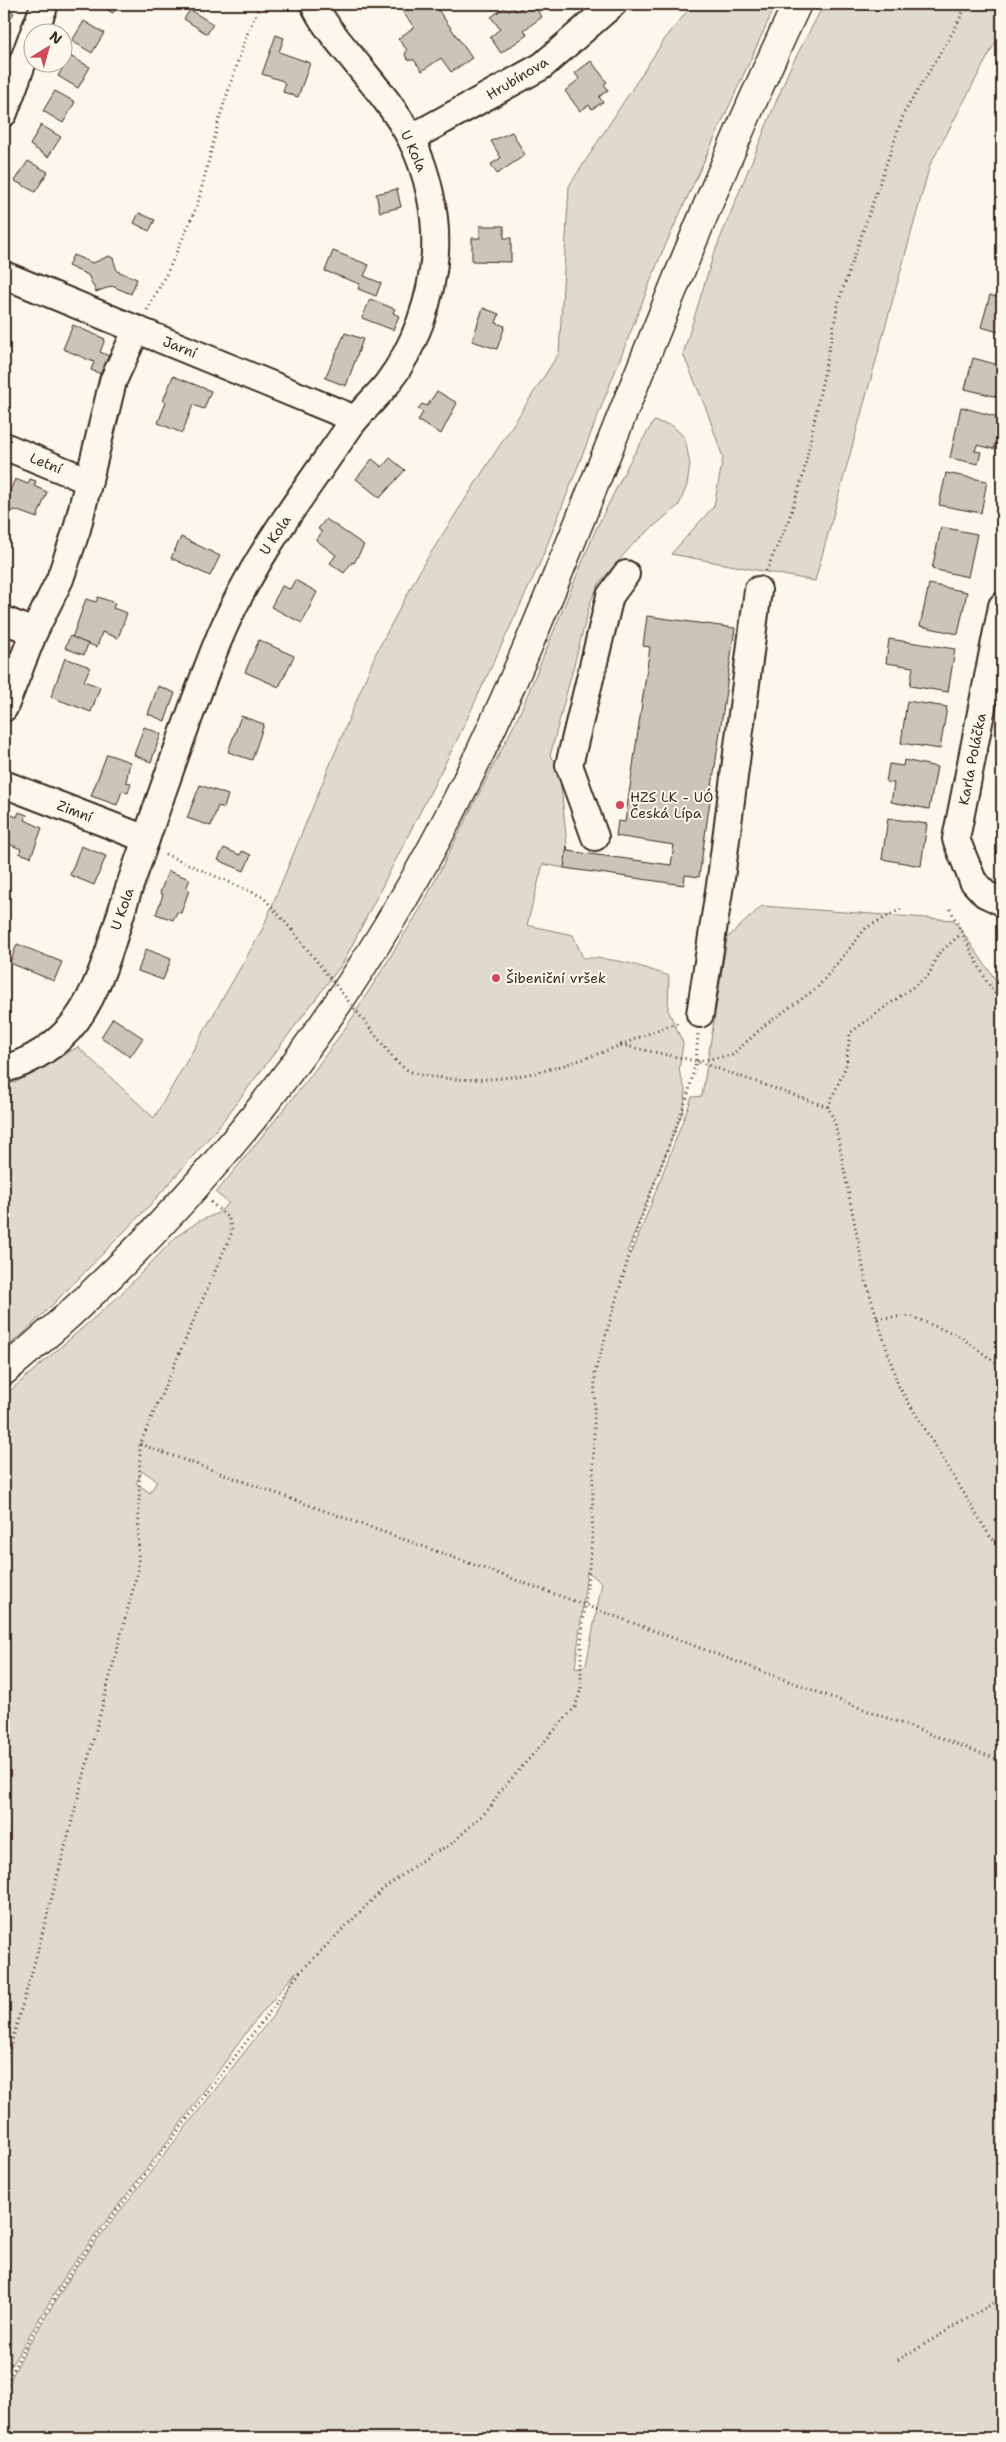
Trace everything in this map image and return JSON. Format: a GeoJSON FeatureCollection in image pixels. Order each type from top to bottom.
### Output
{"type":"FeatureCollection","features":[{"type":"Feature","properties":{"kind":"main road"},"geometry":{"type":"LineString","coordinates":[[4,1370],[98,1286],[193,1187],[267,1100],[351,984],[396,913],[450,815],[544,609],[693,238],[750,104],[797,4]]}},
{"type":"Feature","properties":{"kind":"street"},"geometry":{"type":"LineString","coordinates":[[38,22],[45,4]]}},
{"type":"Feature","properties":{"kind":"street","name":"U Kola"},"geometry":{"type":"LineString","coordinates":[[4,1069],[17,1065],[50,1047],[75,1023],[94,991],[146,839],[219,639],[257,562],[355,420],[392,375],[415,336],[430,293],[435,252],[434,213],[424,171],[411,138],[385,99],[334,35],[314,4]]}},
{"type":"Feature","properties":{"kind":"street","name":"Hrubínova"},"geometry":{"type":"LineString","coordinates":[[411,138],[542,66],[613,4]]}},
{"type":"Feature","properties":{"kind":"street"},"geometry":{"type":"LineString","coordinates":[[4,114],[22,64]]}},
{"type":"Feature","properties":{"kind":"street","name":"Jarní"},"geometry":{"type":"LineString","coordinates":[[4,275],[355,420]]}},
{"type":"Feature","properties":{"kind":"street"},"geometry":{"type":"LineString","coordinates":[[4,708],[34,632],[60,579],[77,529],[114,381],[137,329]]}},
{"type":"Feature","properties":{"kind":"street","name":"Letní"},"geometry":{"type":"LineString","coordinates":[[4,446],[89,481]]}},
{"type":"Feature","properties":{"kind":"street"},"geometry":{"type":"LineString","coordinates":[[595,836],[569,765],[610,596],[626,574]]}},
{"type":"Feature","properties":{"kind":"street"},"geometry":{"type":"LineString","coordinates":[[700,1014],[721,878],[758,590]]}},
{"type":"Feature","properties":{"kind":"street","name":"Karla Poláčka"},"geometry":{"type":"LineString","coordinates":[[1002,606],[956,839],[973,881],[984,894],[1002,902]]}},
{"type":"Feature","properties":{"kind":"street"},"geometry":{"type":"LineString","coordinates":[[4,620],[34,632]]}},
{"type":"Feature","properties":{"kind":"street","name":"Zimní"},"geometry":{"type":"LineString","coordinates":[[4,784],[146,839]]}},
{"type":"Feature","properties":{"kind":"path"},"geometry":{"type":"LineString","coordinates":[[137,329],[170,269],[196,206],[220,116],[246,37],[260,4]]}},
{"type":"Feature","properties":{"kind":"path"},"geometry":{"type":"LineString","coordinates":[[758,590],[788,522],[803,476],[839,300],[904,113],[953,32],[967,4]]}},
{"type":"Feature","properties":{"kind":"path"},"geometry":{"type":"LineString","coordinates":[[146,839],[151,848],[264,897],[395,1060],[408,1071],[468,1080],[529,1075],[557,1068],[700,1014]]}},
{"type":"Feature","properties":{"kind":"path"},"geometry":{"type":"LineString","coordinates":[[696,1061],[732,1055],[765,1025],[817,988],[866,928],[903,908]]}},
{"type":"Feature","properties":{"kind":"path"},"geometry":{"type":"LineString","coordinates":[[950,909],[960,934],[987,982],[1002,1003]]}},
{"type":"Feature","properties":{"kind":"path"},"geometry":{"type":"LineString","coordinates":[[960,934],[938,954],[929,976],[850,1033],[846,1066],[828,1107],[834,1123],[866,1282],[898,1386],[991,1538],[1002,1546]]}},
{"type":"Feature","properties":{"kind":"path"},"geometry":{"type":"LineString","coordinates":[[620,1045],[696,1061],[828,1107]]}},
{"type":"Feature","properties":{"kind":"path"},"geometry":{"type":"LineString","coordinates":[[4,2387],[23,2350],[76,2264],[300,1972],[382,1890],[429,1855],[450,1845],[490,1808],[498,1794],[575,1707],[581,1690],[581,1642],[592,1539],[595,1372],[636,1232],[688,1095],[696,1061]]}},
{"type":"Feature","properties":{"kind":"path"},"geometry":{"type":"LineString","coordinates":[[4,2068],[34,1965],[138,1570],[140,1444],[232,1232],[231,1224],[224,1214],[193,1187]]}},
{"type":"Feature","properties":{"kind":"path"},"geometry":{"type":"LineString","coordinates":[[877,1318],[910,1316],[959,1336],[1002,1367]]}},
{"type":"Feature","properties":{"kind":"path"},"geometry":{"type":"LineString","coordinates":[[140,1444],[585,1605],[1002,1761]]}},
{"type":"Feature","properties":{"kind":"path"},"geometry":{"type":"LineString","coordinates":[[898,2360],[1002,2298]]}},
{"type":"Feature","properties":{"kind":"shaded area"},"geometry":{"type":"Polygon","coordinates":[[[693,4],[776,4],[660,257],[540,563],[459,736],[343,963],[216,1130],[152,1203],[25,1332],[4,1349],[4,1084],[16,1082],[78,1047],[154,1118],[262,930],[376,653],[423,565],[559,353],[569,186],[664,40],[693,4]]]}},
{"type":"Feature","properties":{"kind":"shaded area"},"geometry":{"type":"Polygon","coordinates":[[[824,4],[1002,4],[1002,30],[930,165],[815,581],[671,554],[714,506],[723,458],[707,411],[683,354],[713,256],[790,68],[824,4]]]}},
{"type":"Feature","properties":{"kind":"shaded area"},"geometry":{"type":"Polygon","coordinates":[[[654,421],[673,426],[685,438],[690,465],[687,485],[679,505],[634,543],[600,582],[591,600],[550,756],[559,765],[567,846],[564,868],[543,864],[527,925],[573,935],[583,958],[616,961],[669,976],[668,1010],[683,1043],[679,1071],[686,1092],[683,1111],[627,1252],[632,1253],[692,1097],[702,1096],[727,938],[762,906],[954,920],[1002,989],[1002,2438],[4,2438],[4,2392],[25,2351],[77,2266],[275,2013],[296,1972],[251,2026],[173,2134],[70,2268],[4,2377],[4,1396],[117,1298],[177,1236],[199,1221],[218,1213],[229,1203],[216,1193],[309,1078],[349,1023],[422,906],[519,715],[596,529],[631,459],[654,421]],[[143,1471],[136,1483],[150,1493],[157,1481],[143,1471]],[[587,1571],[575,1668],[586,1665],[602,1583],[587,1571]]]}},
{"type":"Feature","properties":{"kind":"building"},"geometry":{"type":"Polygon","coordinates":[[[4,4],[8,5],[6,9],[14,13],[4,29],[4,4]]]}},
{"type":"Feature","properties":{"kind":"building"},"geometry":{"type":"Polygon","coordinates":[[[97,4],[118,4],[113,13],[97,4]]]}},
{"type":"Feature","properties":{"kind":"building"},"geometry":{"type":"Polygon","coordinates":[[[412,4],[434,4],[472,58],[451,72],[441,58],[422,71],[414,60],[408,60],[405,55],[407,50],[398,39],[414,27],[402,11],[412,4]]]}},
{"type":"Feature","properties":{"kind":"building"},"geometry":{"type":"Polygon","coordinates":[[[510,4],[516,11],[527,4],[533,4],[542,17],[524,30],[527,35],[501,53],[490,37],[500,29],[491,17],[510,4]]]}},
{"type":"Feature","properties":{"kind":"building"},"geometry":{"type":"Polygon","coordinates":[[[190,10],[213,24],[207,34],[184,19],[190,10]]]}},
{"type":"Feature","properties":{"kind":"building"},"geometry":{"type":"Polygon","coordinates":[[[84,21],[104,33],[92,53],[72,41],[84,21]]]}},
{"type":"Feature","properties":{"kind":"building"},"geometry":{"type":"Polygon","coordinates":[[[276,35],[284,38],[279,52],[310,63],[298,97],[283,92],[285,85],[283,81],[262,74],[276,35]]]}},
{"type":"Feature","properties":{"kind":"building"},"geometry":{"type":"Polygon","coordinates":[[[72,57],[90,67],[78,88],[58,76],[60,72],[72,72],[72,57]]]}},
{"type":"Feature","properties":{"kind":"building"},"geometry":{"type":"Polygon","coordinates":[[[591,61],[607,82],[604,84],[608,90],[599,97],[603,102],[592,109],[589,105],[580,111],[565,91],[579,79],[575,73],[591,61]]]}},
{"type":"Feature","properties":{"kind":"building"},"geometry":{"type":"Polygon","coordinates":[[[55,91],[75,102],[63,123],[43,111],[55,91]]]}},
{"type":"Feature","properties":{"kind":"building"},"geometry":{"type":"Polygon","coordinates":[[[41,125],[61,137],[48,157],[30,145],[41,125]]]}},
{"type":"Feature","properties":{"kind":"building"},"geometry":{"type":"Polygon","coordinates":[[[512,132],[525,155],[497,174],[491,164],[501,158],[491,141],[512,132]]]}},
{"type":"Feature","properties":{"kind":"building"},"geometry":{"type":"Polygon","coordinates":[[[28,161],[48,172],[35,192],[15,181],[28,161]]]}},
{"type":"Feature","properties":{"kind":"building"},"geometry":{"type":"Polygon","coordinates":[[[397,189],[401,207],[380,212],[376,194],[397,189]]]}},
{"type":"Feature","properties":{"kind":"building"},"geometry":{"type":"Polygon","coordinates":[[[139,213],[155,220],[149,231],[134,223],[139,213]]]}},
{"type":"Feature","properties":{"kind":"building"},"geometry":{"type":"Polygon","coordinates":[[[480,226],[504,226],[504,238],[511,238],[511,262],[472,261],[472,238],[480,238],[480,226]]]}},
{"type":"Feature","properties":{"kind":"building"},"geometry":{"type":"Polygon","coordinates":[[[333,251],[369,265],[364,276],[381,283],[376,296],[358,289],[360,284],[325,271],[333,251]]]}},
{"type":"Feature","properties":{"kind":"building"},"geometry":{"type":"Polygon","coordinates":[[[73,255],[93,263],[109,256],[113,258],[117,271],[137,279],[131,294],[112,286],[96,292],[88,275],[68,266],[73,255]]]}},
{"type":"Feature","properties":{"kind":"building"},"geometry":{"type":"Polygon","coordinates":[[[990,295],[1002,299],[1002,333],[981,327],[990,295]]]}},
{"type":"Feature","properties":{"kind":"building"},"geometry":{"type":"Polygon","coordinates":[[[370,299],[395,309],[393,313],[399,316],[393,330],[362,318],[370,299]]]}},
{"type":"Feature","properties":{"kind":"building"},"geometry":{"type":"Polygon","coordinates":[[[483,308],[499,314],[496,323],[505,326],[497,349],[472,341],[483,308]]]}},
{"type":"Feature","properties":{"kind":"building"},"geometry":{"type":"Polygon","coordinates":[[[73,325],[105,339],[100,352],[109,356],[101,374],[91,370],[94,362],[63,349],[73,325]]]}},
{"type":"Feature","properties":{"kind":"building"},"geometry":{"type":"Polygon","coordinates":[[[345,333],[363,339],[346,386],[325,378],[345,333]]]}},
{"type":"Feature","properties":{"kind":"building"},"geometry":{"type":"Polygon","coordinates":[[[973,358],[1002,366],[1002,398],[965,389],[973,358]]]}},
{"type":"Feature","properties":{"kind":"building"},"geometry":{"type":"Polygon","coordinates":[[[173,376],[211,391],[204,409],[193,405],[182,433],[158,423],[166,402],[163,401],[173,376]]]}},
{"type":"Feature","properties":{"kind":"building"},"geometry":{"type":"Polygon","coordinates":[[[437,391],[457,403],[441,434],[418,421],[423,412],[418,409],[422,404],[427,406],[437,391]]]}},
{"type":"Feature","properties":{"kind":"building"},"geometry":{"type":"Polygon","coordinates":[[[961,407],[1001,418],[994,449],[977,445],[975,451],[981,452],[978,464],[950,458],[961,407]]]}},
{"type":"Feature","properties":{"kind":"building"},"geometry":{"type":"Polygon","coordinates":[[[390,458],[405,470],[380,498],[356,479],[372,459],[382,467],[390,458]]]}},
{"type":"Feature","properties":{"kind":"building"},"geometry":{"type":"Polygon","coordinates":[[[946,473],[987,481],[981,513],[939,505],[946,473]]]}},
{"type":"Feature","properties":{"kind":"building"},"geometry":{"type":"Polygon","coordinates":[[[15,479],[28,484],[30,479],[36,481],[34,486],[47,492],[37,518],[15,510],[9,513],[4,510],[4,495],[9,493],[15,479]]]}},
{"type":"Feature","properties":{"kind":"building"},"geometry":{"type":"Polygon","coordinates":[[[326,519],[364,545],[354,563],[352,562],[344,573],[330,563],[336,555],[316,540],[322,532],[318,529],[326,519]]]}},
{"type":"Feature","properties":{"kind":"building"},"geometry":{"type":"Polygon","coordinates":[[[941,527],[977,534],[968,577],[932,569],[941,527]]]}},
{"type":"Feature","properties":{"kind":"building"},"geometry":{"type":"Polygon","coordinates":[[[181,537],[220,556],[210,576],[171,558],[181,537]]]}},
{"type":"Feature","properties":{"kind":"building"},"geometry":{"type":"Polygon","coordinates":[[[295,580],[317,592],[302,623],[271,607],[282,586],[290,589],[295,580]]]}},
{"type":"Feature","properties":{"kind":"building"},"geometry":{"type":"Polygon","coordinates":[[[929,584],[967,592],[958,634],[920,626],[929,584]]]}},
{"type":"Feature","properties":{"kind":"building"},"geometry":{"type":"Polygon","coordinates":[[[98,597],[115,603],[113,608],[127,613],[118,638],[102,632],[97,647],[72,638],[86,599],[96,602],[98,597]]]}},
{"type":"Feature","properties":{"kind":"building"},"geometry":{"type":"Polygon","coordinates":[[[647,616],[735,628],[699,877],[685,875],[684,885],[564,868],[567,846],[568,851],[671,865],[674,845],[616,836],[618,821],[625,822],[650,647],[643,646],[647,616]]]}},
{"type":"Feature","properties":{"kind":"building"},"geometry":{"type":"Polygon","coordinates":[[[70,636],[88,644],[84,655],[65,648],[70,636]]]}},
{"type":"Feature","properties":{"kind":"building"},"geometry":{"type":"Polygon","coordinates":[[[889,639],[955,649],[948,692],[910,686],[913,667],[886,663],[889,639]]]}},
{"type":"Feature","properties":{"kind":"building"},"geometry":{"type":"Polygon","coordinates":[[[259,640],[294,656],[279,687],[245,672],[259,640]]]}},
{"type":"Feature","properties":{"kind":"building"},"geometry":{"type":"Polygon","coordinates":[[[65,658],[90,667],[84,681],[100,687],[91,712],[51,697],[65,658]]]}},
{"type":"Feature","properties":{"kind":"building"},"geometry":{"type":"Polygon","coordinates":[[[158,686],[175,693],[165,721],[148,714],[158,686]]]}},
{"type":"Feature","properties":{"kind":"building"},"geometry":{"type":"Polygon","coordinates":[[[907,701],[947,707],[940,749],[901,743],[907,701]]]}},
{"type":"Feature","properties":{"kind":"building"},"geometry":{"type":"Polygon","coordinates":[[[241,716],[264,724],[252,760],[228,752],[241,716]]]}},
{"type":"Feature","properties":{"kind":"building"},"geometry":{"type":"Polygon","coordinates":[[[144,727],[161,734],[151,762],[134,755],[144,727]]]}},
{"type":"Feature","properties":{"kind":"building"},"geometry":{"type":"Polygon","coordinates":[[[107,754],[130,762],[126,782],[131,783],[128,793],[122,791],[117,805],[91,796],[107,754]]]}},
{"type":"Feature","properties":{"kind":"building"},"geometry":{"type":"Polygon","coordinates":[[[904,760],[937,767],[929,809],[891,802],[894,783],[886,782],[889,764],[903,766],[904,760]]]}},
{"type":"Feature","properties":{"kind":"building"},"geometry":{"type":"Polygon","coordinates":[[[200,785],[228,795],[224,808],[218,806],[211,826],[187,818],[200,785]]]}},
{"type":"Feature","properties":{"kind":"building"},"geometry":{"type":"Polygon","coordinates":[[[1002,789],[1002,819],[997,818],[1002,789]]]}},
{"type":"Feature","properties":{"kind":"building"},"geometry":{"type":"Polygon","coordinates":[[[19,812],[27,815],[25,820],[42,828],[31,857],[19,853],[21,849],[4,842],[4,827],[9,814],[17,817],[19,812]]]}},
{"type":"Feature","properties":{"kind":"building"},"geometry":{"type":"Polygon","coordinates":[[[888,818],[927,824],[921,866],[882,859],[888,818]]]}},
{"type":"Feature","properties":{"kind":"building"},"geometry":{"type":"Polygon","coordinates":[[[81,846],[106,856],[94,885],[70,875],[81,846]]]}},
{"type":"Feature","properties":{"kind":"building"},"geometry":{"type":"Polygon","coordinates":[[[224,848],[240,855],[242,851],[251,855],[244,871],[218,860],[224,848]]]}},
{"type":"Feature","properties":{"kind":"building"},"geometry":{"type":"Polygon","coordinates":[[[168,871],[190,879],[186,889],[189,890],[181,913],[177,912],[173,920],[156,914],[163,895],[160,893],[168,871]]]}},
{"type":"Feature","properties":{"kind":"building"},"geometry":{"type":"Polygon","coordinates":[[[17,944],[62,962],[54,981],[10,963],[17,944]]]}},
{"type":"Feature","properties":{"kind":"building"},"geometry":{"type":"Polygon","coordinates":[[[146,949],[171,959],[163,980],[138,971],[146,949]]]}},
{"type":"Feature","properties":{"kind":"building"},"geometry":{"type":"Polygon","coordinates":[[[113,1018],[143,1038],[130,1057],[101,1037],[113,1018]]]}},
{"type":"Feature","properties":{"kind":"place","name":"HZS LK - UÓ Česká Lípa"},"geometry":{"type":"Point","coordinates":[620,805]}},
{"type":"Feature","properties":{"kind":"place","name":"Šibeniční vršek"},"geometry":{"type":"Point","coordinates":[496,978]}}]}
